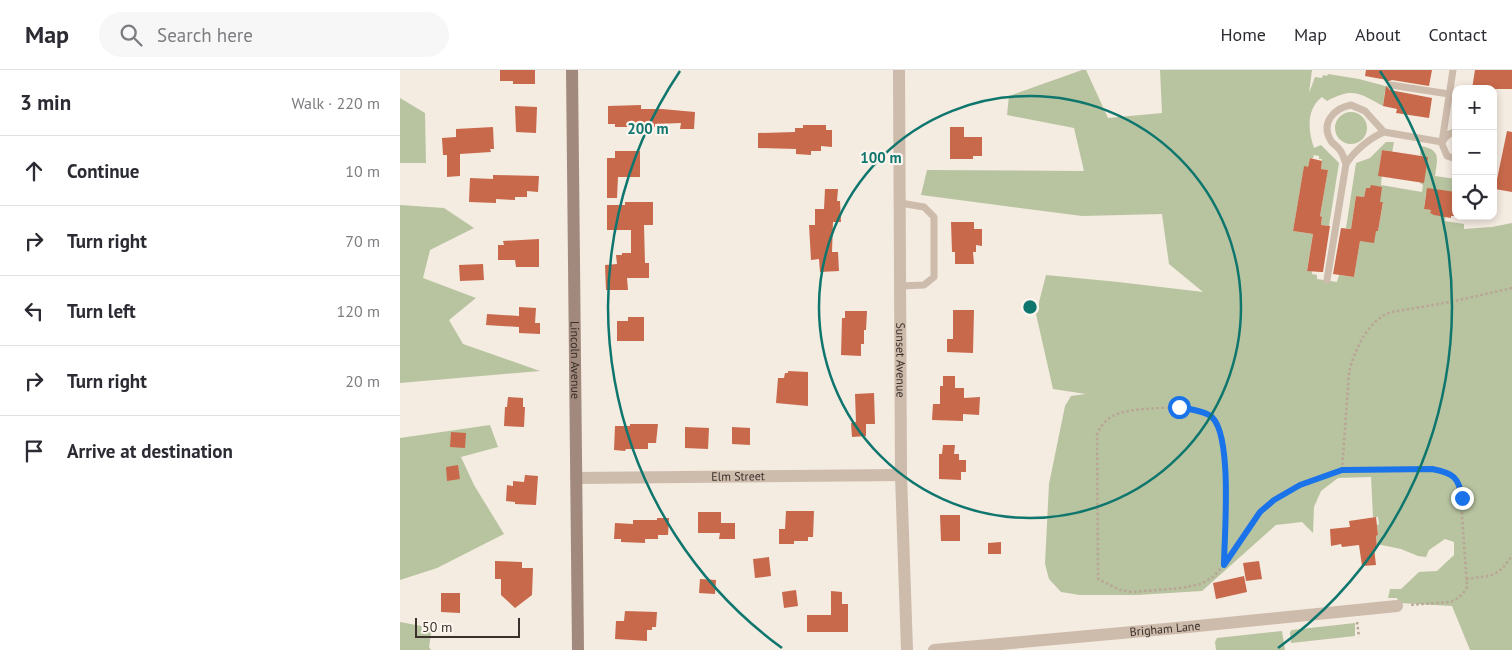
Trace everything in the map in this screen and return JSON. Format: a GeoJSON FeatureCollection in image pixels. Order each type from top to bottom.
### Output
{"type":"FeatureCollection","features":[{"type":"Feature","properties":{"kind":"street","name":"Lincoln Avenue"},"geometry":{"type":"LineString","coordinates":[[572,70],[578,650]]}},
{"type":"Feature","properties":{"kind":"street","name":"Sunset Avenue"},"geometry":{"type":"LineString","coordinates":[[899,70],[901,475],[906,650]]}},
{"type":"Feature","properties":{"kind":"street","name":"Elm Street"},"geometry":{"type":"LineString","coordinates":[[576,478],[901,475]]}},
{"type":"Feature","properties":{"kind":"street","name":"Brigham Lane"},"geometry":{"type":"LineString","coordinates":[[934,650],[1397,606]]}},
{"type":"Feature","properties":{"kind":"lane"},"geometry":{"type":"LineString","coordinates":[[1452,158],[1447,156],[1442,142],[1453,70]]}},
{"type":"Feature","properties":{"kind":"lane"},"geometry":{"type":"LineString","coordinates":[[1391,84],[1449,94]]}},
{"type":"Feature","properties":{"kind":"lane"},"geometry":{"type":"LineString","coordinates":[[1346,164],[1343,154],[1330,140],[1327,131],[1331,116],[1336,110],[1351,105],[1365,111],[1384,132],[1442,142]]}},
{"type":"Feature","properties":{"kind":"lane"},"geometry":{"type":"LineString","coordinates":[[1327,280],[1346,164],[1351,155],[1384,132]]}},
{"type":"Feature","properties":{"kind":"lane"},"geometry":{"type":"LineString","coordinates":[[1442,142],[1452,133]]}},
{"type":"Feature","properties":{"kind":"lane"},"geometry":{"type":"LineString","coordinates":[[900,203],[924,207],[934,217],[934,277],[924,285],[901,286]]}},
{"type":"Feature","properties":{"kind":"path"},"geometry":{"type":"LineString","coordinates":[[1342,470],[1349,372],[1358,346],[1376,320],[1382,314],[1450,302],[1512,288]]}},
{"type":"Feature","properties":{"kind":"path"},"geometry":{"type":"LineString","coordinates":[[1224,565],[1226,463],[1223,445],[1215,421],[1209,415],[1179,407],[1132,410],[1118,413],[1106,420],[1100,427],[1097,435],[1098,579],[1120,590],[1132,592],[1182,588],[1201,584],[1213,577],[1224,565],[1260,512],[1274,500],[1300,485],[1342,470],[1432,469],[1446,472],[1455,477],[1460,486],[1462,498],[1467,587],[1463,594],[1450,602],[1397,606]]}},
{"type":"Feature","properties":{"kind":"path"},"geometry":{"type":"LineString","coordinates":[[1466,579],[1495,575],[1502,570],[1512,555]]}},
{"type":"Feature","properties":{"kind":"path"},"geometry":{"type":"LineString","coordinates":[[1357,622],[1359,638]]}},
{"type":"Feature","properties":{"kind":"green space"},"geometry":{"type":"Polygon","coordinates":[[[1086,70],[1108,118],[1162,113],[1160,70],[1312,70],[1309,93],[1315,77],[1322,78],[1323,75],[1327,76],[1328,74],[1359,79],[1389,87],[1389,91],[1385,91],[1383,106],[1362,95],[1350,93],[1327,101],[1322,97],[1313,108],[1310,121],[1310,135],[1314,148],[1321,145],[1339,163],[1329,226],[1321,225],[1322,217],[1320,216],[1328,170],[1321,169],[1322,159],[1314,155],[1313,158],[1310,158],[1308,167],[1304,167],[1293,231],[1313,234],[1307,270],[1317,275],[1317,279],[1337,282],[1339,275],[1354,277],[1360,241],[1378,231],[1383,203],[1380,202],[1370,188],[1366,188],[1364,197],[1356,196],[1351,229],[1346,228],[1356,163],[1370,158],[1386,142],[1394,142],[1392,153],[1382,150],[1379,172],[1382,174],[1381,185],[1422,192],[1423,185],[1420,183],[1424,157],[1420,155],[1421,146],[1428,148],[1437,156],[1435,176],[1452,178],[1452,192],[1426,193],[1424,209],[1431,210],[1430,213],[1434,215],[1446,215],[1445,221],[1464,224],[1464,229],[1512,223],[1512,650],[1470,650],[1452,606],[1399,603],[1397,598],[1388,598],[1390,589],[1401,589],[1419,572],[1437,571],[1454,555],[1454,542],[1445,539],[1429,550],[1426,557],[1377,544],[1377,525],[1379,524],[1378,517],[1373,517],[1371,477],[1338,478],[1321,491],[1314,507],[1313,533],[1302,522],[1276,525],[1202,591],[1137,595],[1080,595],[1061,592],[1049,579],[1045,564],[1049,484],[1065,406],[1071,396],[1086,394],[1053,389],[1036,314],[1046,275],[1203,292],[1169,264],[1162,214],[1082,216],[921,195],[927,170],[1084,171],[1074,128],[1007,115],[1009,96],[1086,70]]]}},
{"type":"Feature","properties":{"kind":"green space"},"geometry":{"type":"Polygon","coordinates":[[[400,98],[425,113],[426,163],[400,163],[400,98]]]}},
{"type":"Feature","properties":{"kind":"green space"},"geometry":{"type":"Polygon","coordinates":[[[1351,112],[1363,116],[1367,128],[1363,140],[1351,144],[1339,140],[1335,128],[1339,116],[1351,112]]]}},
{"type":"Feature","properties":{"kind":"green space"},"geometry":{"type":"Polygon","coordinates":[[[400,205],[444,208],[474,228],[430,250],[423,278],[476,298],[449,320],[463,344],[540,371],[400,383],[400,205]]]}},
{"type":"Feature","properties":{"kind":"green space"},"geometry":{"type":"Polygon","coordinates":[[[490,425],[498,447],[461,457],[474,485],[504,534],[437,568],[400,580],[400,438],[490,425]]]}},
{"type":"Feature","properties":{"kind":"green space"},"geometry":{"type":"Polygon","coordinates":[[[400,622],[432,628],[429,647],[431,650],[400,650],[400,622]]]}},
{"type":"Feature","properties":{"kind":"green space"},"geometry":{"type":"Polygon","coordinates":[[[1355,623],[1355,636],[1291,643],[1290,632],[1292,630],[1355,623]]]}},
{"type":"Feature","properties":{"kind":"green space"},"geometry":{"type":"Polygon","coordinates":[[[1282,631],[1285,650],[1216,650],[1215,642],[1217,638],[1282,631]]]}},
{"type":"Feature","properties":{"kind":"building"},"geometry":{"type":"Polygon","coordinates":[[[500,70],[535,70],[535,84],[513,84],[513,81],[500,81],[500,70]]]}},
{"type":"Feature","properties":{"kind":"building"},"geometry":{"type":"Polygon","coordinates":[[[1366,70],[1432,70],[1429,86],[1392,80],[1387,82],[1387,80],[1365,76],[1366,70]]]}},
{"type":"Feature","properties":{"kind":"building"},"geometry":{"type":"Polygon","coordinates":[[[1475,70],[1512,70],[1512,89],[1497,89],[1497,85],[1473,85],[1475,70]]]}},
{"type":"Feature","properties":{"kind":"building"},"geometry":{"type":"Polygon","coordinates":[[[1386,86],[1390,90],[1432,98],[1429,118],[1396,113],[1397,109],[1383,106],[1386,86]]]}},
{"type":"Feature","properties":{"kind":"building"},"geometry":{"type":"Polygon","coordinates":[[[641,105],[641,109],[695,112],[694,129],[680,129],[681,123],[655,124],[655,127],[615,127],[615,124],[608,124],[608,106],[641,105]]]}},
{"type":"Feature","properties":{"kind":"building"},"geometry":{"type":"Polygon","coordinates":[[[515,106],[537,107],[536,133],[516,132],[515,106]]]}},
{"type":"Feature","properties":{"kind":"building"},"geometry":{"type":"Polygon","coordinates":[[[803,125],[826,125],[826,130],[832,130],[832,147],[821,146],[821,151],[811,151],[811,155],[796,154],[796,149],[758,148],[758,133],[795,132],[795,128],[803,128],[803,125]]]}},
{"type":"Feature","properties":{"kind":"building"},"geometry":{"type":"Polygon","coordinates":[[[493,127],[494,149],[490,149],[491,152],[460,154],[460,176],[447,177],[447,155],[443,155],[442,138],[456,137],[456,129],[493,127]]]}},
{"type":"Feature","properties":{"kind":"building"},"geometry":{"type":"Polygon","coordinates":[[[950,127],[964,127],[964,137],[982,137],[982,156],[973,156],[973,159],[950,159],[950,127]]]}},
{"type":"Feature","properties":{"kind":"building"},"geometry":{"type":"Polygon","coordinates":[[[1507,131],[1512,132],[1512,192],[1497,189],[1497,179],[1507,131]]]}},
{"type":"Feature","properties":{"kind":"building"},"geometry":{"type":"Polygon","coordinates":[[[1382,150],[1428,157],[1424,183],[1378,176],[1382,150]]]}},
{"type":"Feature","properties":{"kind":"building"},"geometry":{"type":"Polygon","coordinates":[[[615,151],[640,151],[640,177],[618,177],[617,198],[607,198],[607,158],[615,158],[615,151]]]}},
{"type":"Feature","properties":{"kind":"building"},"geometry":{"type":"Polygon","coordinates":[[[1310,158],[1322,161],[1321,169],[1328,170],[1320,216],[1322,217],[1321,225],[1330,226],[1323,272],[1307,271],[1313,234],[1293,231],[1304,166],[1308,167],[1310,158]]]}},
{"type":"Feature","properties":{"kind":"building"},"geometry":{"type":"Polygon","coordinates":[[[493,175],[539,176],[538,192],[527,191],[527,197],[515,197],[515,200],[496,199],[496,203],[469,202],[470,178],[493,179],[493,175]]]}},
{"type":"Feature","properties":{"kind":"building"},"geometry":{"type":"Polygon","coordinates":[[[1371,185],[1382,187],[1380,202],[1383,202],[1374,243],[1360,241],[1354,277],[1333,274],[1341,228],[1351,229],[1356,196],[1364,197],[1366,188],[1370,188],[1371,185]]]}},
{"type":"Feature","properties":{"kind":"building"},"geometry":{"type":"Polygon","coordinates":[[[1427,188],[1452,191],[1451,218],[1434,215],[1430,213],[1431,210],[1424,209],[1427,188]]]}},
{"type":"Feature","properties":{"kind":"building"},"geometry":{"type":"Polygon","coordinates":[[[825,189],[838,189],[837,201],[840,201],[841,222],[833,222],[832,252],[838,252],[839,271],[820,272],[819,259],[811,260],[809,225],[815,225],[815,209],[824,209],[825,189]]]}},
{"type":"Feature","properties":{"kind":"building"},"geometry":{"type":"Polygon","coordinates":[[[625,202],[653,202],[653,225],[644,225],[645,263],[649,263],[649,278],[627,278],[628,290],[606,290],[605,265],[617,264],[616,255],[631,253],[631,230],[607,230],[607,205],[625,205],[625,202]]]}},
{"type":"Feature","properties":{"kind":"building"},"geometry":{"type":"Polygon","coordinates":[[[951,222],[974,222],[974,229],[982,229],[982,246],[976,245],[976,252],[973,252],[974,264],[955,264],[955,252],[952,252],[951,222]]]}},
{"type":"Feature","properties":{"kind":"building"},"geometry":{"type":"Polygon","coordinates":[[[539,239],[539,267],[516,267],[515,260],[498,260],[498,245],[504,245],[503,241],[539,239]]]}},
{"type":"Feature","properties":{"kind":"building"},"geometry":{"type":"Polygon","coordinates":[[[483,264],[484,280],[460,281],[459,265],[483,264]]]}},
{"type":"Feature","properties":{"kind":"building"},"geometry":{"type":"Polygon","coordinates":[[[519,307],[536,308],[535,323],[540,323],[540,334],[519,333],[519,327],[486,325],[487,314],[519,316],[519,307]]]}},
{"type":"Feature","properties":{"kind":"building"},"geometry":{"type":"Polygon","coordinates":[[[953,310],[974,310],[973,353],[947,352],[947,339],[953,339],[953,310]]]}},
{"type":"Feature","properties":{"kind":"building"},"geometry":{"type":"Polygon","coordinates":[[[845,311],[867,311],[864,344],[861,344],[861,356],[841,355],[842,318],[845,318],[845,311]]]}},
{"type":"Feature","properties":{"kind":"building"},"geometry":{"type":"Polygon","coordinates":[[[628,317],[644,317],[644,341],[617,341],[617,321],[628,321],[628,317]]]}},
{"type":"Feature","properties":{"kind":"building"},"geometry":{"type":"Polygon","coordinates":[[[788,371],[808,372],[808,406],[776,403],[778,378],[784,378],[785,373],[788,373],[788,371]]]}},
{"type":"Feature","properties":{"kind":"building"},"geometry":{"type":"Polygon","coordinates":[[[943,376],[955,376],[955,388],[964,388],[964,398],[980,397],[979,415],[963,414],[963,421],[932,420],[933,404],[940,404],[940,386],[943,386],[943,376]]]}},
{"type":"Feature","properties":{"kind":"building"},"geometry":{"type":"Polygon","coordinates":[[[874,393],[875,424],[866,424],[866,436],[852,437],[851,423],[856,422],[855,394],[874,393]]]}},
{"type":"Feature","properties":{"kind":"building"},"geometry":{"type":"Polygon","coordinates":[[[508,397],[523,398],[523,407],[525,407],[524,427],[504,426],[505,407],[507,407],[508,397]]]}},
{"type":"Feature","properties":{"kind":"building"},"geometry":{"type":"Polygon","coordinates":[[[630,424],[658,424],[656,443],[648,443],[648,449],[614,450],[615,426],[630,426],[630,424]]]}},
{"type":"Feature","properties":{"kind":"building"},"geometry":{"type":"Polygon","coordinates":[[[685,427],[709,428],[708,449],[685,448],[685,427]]]}},
{"type":"Feature","properties":{"kind":"building"},"geometry":{"type":"Polygon","coordinates":[[[732,427],[750,428],[750,445],[732,444],[732,427]]]}},
{"type":"Feature","properties":{"kind":"building"},"geometry":{"type":"Polygon","coordinates":[[[451,432],[466,433],[465,448],[450,447],[451,432]]]}},
{"type":"Feature","properties":{"kind":"building"},"geometry":{"type":"Polygon","coordinates":[[[943,445],[955,445],[954,454],[959,454],[959,460],[966,460],[966,472],[961,472],[961,480],[939,479],[939,454],[942,454],[943,445]]]}},
{"type":"Feature","properties":{"kind":"building"},"geometry":{"type":"Polygon","coordinates":[[[458,465],[460,479],[447,481],[446,467],[458,465]]]}},
{"type":"Feature","properties":{"kind":"building"},"geometry":{"type":"Polygon","coordinates":[[[525,475],[538,476],[536,505],[515,504],[515,502],[506,501],[507,485],[513,486],[513,481],[524,482],[525,475]]]}},
{"type":"Feature","properties":{"kind":"building"},"geometry":{"type":"Polygon","coordinates":[[[786,511],[814,511],[813,537],[808,537],[808,541],[794,541],[794,544],[779,544],[779,529],[785,529],[786,511]]]}},
{"type":"Feature","properties":{"kind":"building"},"geometry":{"type":"Polygon","coordinates":[[[698,512],[721,512],[721,523],[735,523],[735,539],[719,539],[720,533],[698,533],[698,512]]]}},
{"type":"Feature","properties":{"kind":"building"},"geometry":{"type":"Polygon","coordinates":[[[940,515],[960,515],[960,541],[941,541],[940,515]]]}},
{"type":"Feature","properties":{"kind":"building"},"geometry":{"type":"Polygon","coordinates":[[[1376,517],[1378,535],[1376,536],[1377,547],[1374,548],[1376,565],[1362,566],[1359,545],[1342,547],[1341,544],[1331,546],[1330,529],[1350,527],[1349,521],[1376,517]]]}},
{"type":"Feature","properties":{"kind":"building"},"geometry":{"type":"Polygon","coordinates":[[[657,518],[669,518],[668,535],[658,535],[658,539],[645,539],[645,543],[621,542],[621,539],[614,539],[615,523],[633,524],[633,520],[657,520],[657,518]]]}},
{"type":"Feature","properties":{"kind":"building"},"geometry":{"type":"Polygon","coordinates":[[[1001,542],[1001,554],[988,554],[988,543],[1001,542]]]}},
{"type":"Feature","properties":{"kind":"building"},"geometry":{"type":"Polygon","coordinates":[[[769,557],[771,576],[755,578],[753,559],[769,557]]]}},
{"type":"Feature","properties":{"kind":"building"},"geometry":{"type":"Polygon","coordinates":[[[495,561],[522,562],[522,568],[533,568],[532,595],[515,608],[501,595],[501,579],[495,579],[495,561]]]}},
{"type":"Feature","properties":{"kind":"building"},"geometry":{"type":"Polygon","coordinates":[[[1259,561],[1262,579],[1246,581],[1243,563],[1259,561]]]}},
{"type":"Feature","properties":{"kind":"building"},"geometry":{"type":"Polygon","coordinates":[[[1244,576],[1247,592],[1216,599],[1213,583],[1244,576]]]}},
{"type":"Feature","properties":{"kind":"building"},"geometry":{"type":"Polygon","coordinates":[[[700,579],[716,580],[715,594],[699,593],[700,579]]]}},
{"type":"Feature","properties":{"kind":"building"},"geometry":{"type":"Polygon","coordinates":[[[796,590],[798,606],[784,608],[782,592],[796,590]]]}},
{"type":"Feature","properties":{"kind":"building"},"geometry":{"type":"Polygon","coordinates":[[[831,591],[842,592],[842,604],[848,604],[848,632],[807,632],[807,615],[831,615],[831,591]]]}},
{"type":"Feature","properties":{"kind":"building"},"geometry":{"type":"Polygon","coordinates":[[[441,593],[460,593],[460,613],[441,612],[441,593]]]}},
{"type":"Feature","properties":{"kind":"building"},"geometry":{"type":"Polygon","coordinates":[[[625,611],[657,612],[656,627],[652,627],[652,630],[647,630],[647,641],[615,639],[616,621],[624,621],[625,611]]]}},
{"type":"Feature","properties":{"kind":"route"},"geometry":{"type":"LineString","coordinates":[[1179,407],[1209,415],[1215,421],[1223,445],[1226,463],[1224,565],[1236,544],[1260,512],[1274,500],[1300,485],[1342,470],[1432,469],[1446,472],[1455,477],[1460,486],[1462,498]]}}]}
